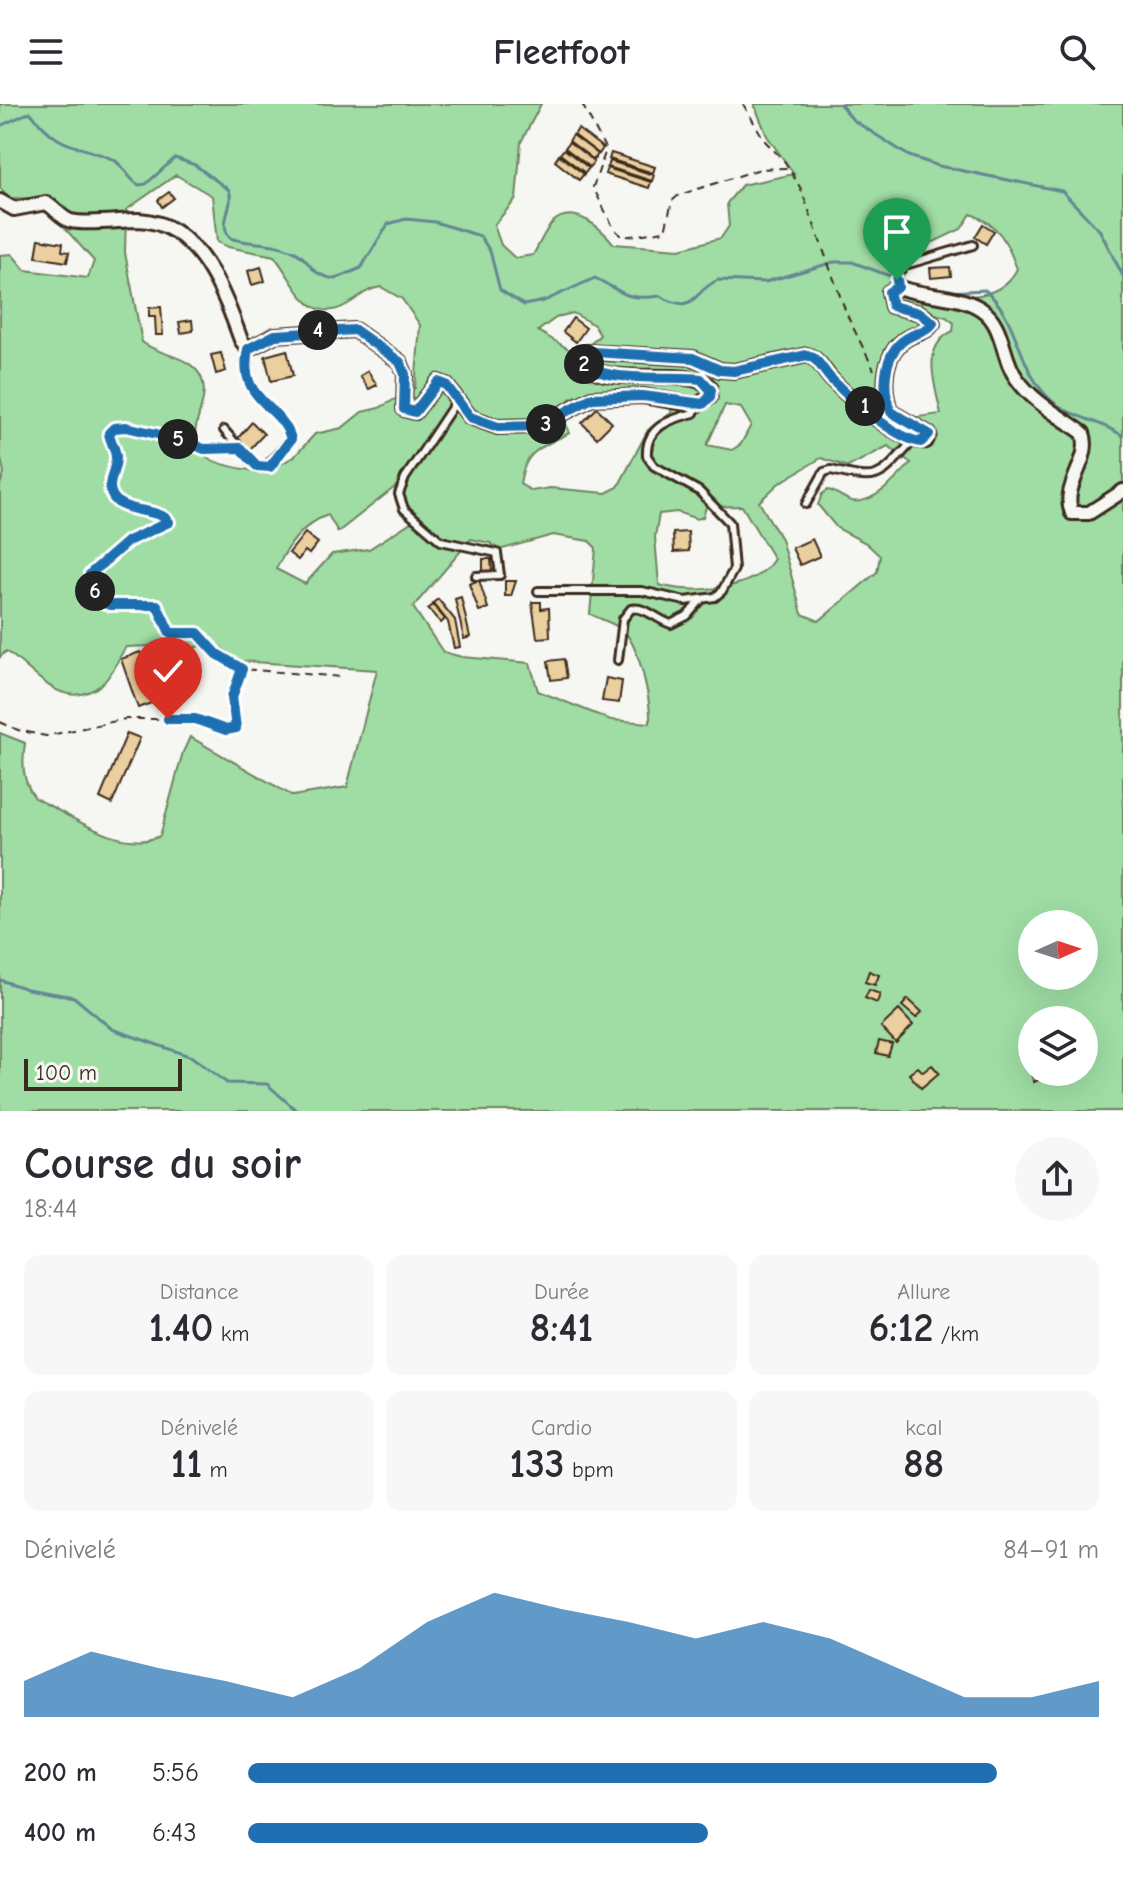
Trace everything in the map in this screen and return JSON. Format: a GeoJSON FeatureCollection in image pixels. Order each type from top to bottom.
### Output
{"type":"FeatureCollection","features":[{"type":"Feature","properties":{"kind":"street"},"geometry":{"type":"LineString","coordinates":[[0,201],[14,209],[46,203],[70,221],[144,221],[175,232],[205,260],[216,277],[242,343],[248,349],[275,335],[355,330],[400,362],[405,374],[404,409],[415,412],[438,382],[446,385],[470,417],[498,427],[539,426],[592,398],[643,396],[697,405],[710,397],[710,387],[701,379],[614,374],[585,366],[583,356],[593,352],[693,358],[720,370],[734,371],[807,355],[818,360],[833,381],[886,425],[913,441],[926,441],[929,434],[894,416],[885,387],[889,361],[895,350],[933,323],[920,313],[892,306],[889,292],[898,280],[979,308],[991,318],[1020,384],[1083,433],[1087,443],[1068,501],[1072,513],[1089,513],[1123,491]]}},
{"type":"Feature","properties":{"kind":"lane"},"geometry":{"type":"LineString","coordinates":[[898,280],[905,265],[920,258],[973,245]]}},
{"type":"Feature","properties":{"kind":"lane"},"geometry":{"type":"LineString","coordinates":[[224,430],[257,466],[265,468],[291,439],[288,429],[253,392],[245,360],[248,349]]}},
{"type":"Feature","properties":{"kind":"lane"},"geometry":{"type":"LineString","coordinates":[[457,400],[405,478],[399,494],[404,509],[441,541],[497,553],[500,575],[476,576]]}},
{"type":"Feature","properties":{"kind":"lane"},"geometry":{"type":"LineString","coordinates":[[538,591],[642,591],[685,601],[715,597],[731,580],[734,569],[730,523],[699,491],[650,463],[646,447],[659,427],[671,419],[694,413],[697,405]]}},
{"type":"Feature","properties":{"kind":"lane"},"geometry":{"type":"LineString","coordinates":[[806,504],[824,472],[831,470],[859,479],[877,475],[913,441]]}},
{"type":"Feature","properties":{"kind":"lane"},"geometry":{"type":"LineString","coordinates":[[618,660],[623,619],[631,609],[644,609],[658,620],[671,624],[687,616],[701,600]]}},
{"type":"Feature","properties":{"kind":"path"},"geometry":{"type":"LineString","coordinates":[[582,104],[606,150],[593,187],[614,229],[623,237],[665,231],[672,201],[679,195],[760,169],[789,168]]}},
{"type":"Feature","properties":{"kind":"path"},"geometry":{"type":"LineString","coordinates":[[743,104],[765,141],[789,168],[801,189],[847,315],[885,387]]}},
{"type":"Feature","properties":{"kind":"path"},"geometry":{"type":"LineString","coordinates":[[240,448],[204,449],[183,440],[126,427],[114,428],[109,433],[117,459],[110,488],[114,497],[130,508],[162,515],[169,522],[128,541],[90,574],[100,601],[110,605],[157,605],[170,633],[198,633],[217,654],[242,669],[342,677]]}},
{"type":"Feature","properties":{"kind":"path"},"geometry":{"type":"LineString","coordinates":[[0,722],[18,730],[46,736],[125,719],[195,719],[231,730],[237,724],[232,697],[234,683],[242,669]]}},
{"type":"Feature","properties":{"kind":"green space"},"geometry":{"type":"Polygon","coordinates":[[[0,104],[541,104],[521,142],[516,199],[494,225],[501,245],[515,258],[533,255],[553,222],[570,215],[595,225],[614,244],[680,249],[721,238],[729,226],[727,203],[742,185],[794,174],[767,136],[754,104],[1123,104],[1123,1111],[0,1111],[0,733],[25,743],[24,772],[35,798],[96,830],[129,840],[145,840],[160,836],[190,737],[293,796],[347,787],[377,670],[239,661],[212,641],[179,654],[152,646],[126,647],[102,684],[75,695],[51,687],[6,651],[0,657],[0,485],[4,473],[0,454],[0,255],[12,254],[25,270],[88,278],[94,261],[54,216],[49,199],[9,198],[0,188],[0,104]],[[176,175],[126,210],[125,253],[142,342],[189,364],[200,375],[204,386],[195,431],[196,442],[200,451],[210,459],[264,473],[294,457],[315,434],[342,428],[362,412],[379,408],[415,388],[420,325],[402,299],[381,287],[334,310],[313,306],[296,289],[274,256],[217,242],[212,196],[176,175]],[[971,214],[961,229],[902,257],[897,264],[894,286],[962,296],[994,291],[1007,283],[1017,269],[996,229],[971,214]],[[920,310],[917,326],[893,345],[880,367],[878,392],[888,421],[941,414],[933,379],[933,356],[936,346],[953,331],[954,323],[946,317],[920,310]],[[573,313],[557,317],[538,331],[572,351],[587,347],[600,335],[594,325],[573,313]],[[597,391],[571,398],[561,408],[569,433],[530,456],[520,484],[532,491],[550,488],[606,493],[618,487],[648,430],[671,413],[673,393],[597,391]],[[725,405],[707,445],[732,450],[741,444],[751,425],[741,408],[725,405]],[[888,446],[848,467],[821,458],[778,484],[759,502],[781,539],[802,614],[819,621],[877,572],[880,556],[866,543],[837,528],[818,505],[822,494],[828,490],[852,501],[869,499],[885,489],[911,463],[888,446]],[[395,487],[338,532],[328,515],[319,519],[297,537],[276,569],[305,584],[332,554],[369,549],[411,522],[398,505],[395,487]],[[742,506],[706,507],[703,517],[697,519],[677,512],[659,514],[655,537],[659,585],[705,589],[738,584],[765,570],[774,559],[742,506]],[[553,535],[499,550],[490,543],[471,539],[413,607],[443,652],[462,657],[530,663],[538,691],[611,720],[650,723],[643,675],[630,639],[621,628],[590,614],[596,548],[589,541],[553,535]]]}},
{"type":"Feature","properties":{"kind":"building"},"geometry":{"type":"Polygon","coordinates":[[[578,129],[603,148],[599,154],[574,135],[578,129]]]}},
{"type":"Feature","properties":{"kind":"building"},"geometry":{"type":"Polygon","coordinates":[[[573,135],[598,154],[594,160],[569,141],[573,135]]]}},
{"type":"Feature","properties":{"kind":"building"},"geometry":{"type":"Polygon","coordinates":[[[569,142],[594,161],[590,167],[565,148],[569,142]]]}},
{"type":"Feature","properties":{"kind":"building"},"geometry":{"type":"Polygon","coordinates":[[[564,149],[589,168],[585,173],[560,154],[564,149]]]}},
{"type":"Feature","properties":{"kind":"building"},"geometry":{"type":"Polygon","coordinates":[[[611,153],[655,167],[653,173],[609,159],[611,153]]]}},
{"type":"Feature","properties":{"kind":"building"},"geometry":{"type":"Polygon","coordinates":[[[559,155],[584,174],[579,180],[555,161],[559,155]]]}},
{"type":"Feature","properties":{"kind":"building"},"geometry":{"type":"Polygon","coordinates":[[[610,161],[654,175],[652,181],[608,167],[610,161]]]}},
{"type":"Feature","properties":{"kind":"building"},"geometry":{"type":"Polygon","coordinates":[[[607,168],[651,182],[649,188],[605,174],[607,168]]]}},
{"type":"Feature","properties":{"kind":"building"},"geometry":{"type":"Polygon","coordinates":[[[169,192],[174,198],[162,207],[158,200],[169,192]]]}},
{"type":"Feature","properties":{"kind":"building"},"geometry":{"type":"Polygon","coordinates":[[[983,224],[994,231],[986,244],[975,237],[983,224]]]}},
{"type":"Feature","properties":{"kind":"building"},"geometry":{"type":"Polygon","coordinates":[[[39,239],[63,243],[62,251],[69,252],[67,262],[36,257],[39,239]]]}},
{"type":"Feature","properties":{"kind":"building"},"geometry":{"type":"Polygon","coordinates":[[[261,267],[265,281],[252,285],[248,271],[261,267]]]}},
{"type":"Feature","properties":{"kind":"building"},"geometry":{"type":"Polygon","coordinates":[[[950,267],[951,276],[931,278],[930,268],[950,267]]]}},
{"type":"Feature","properties":{"kind":"building"},"geometry":{"type":"Polygon","coordinates":[[[161,307],[163,335],[156,335],[155,317],[149,317],[149,308],[161,307]]]}},
{"type":"Feature","properties":{"kind":"building"},"geometry":{"type":"Polygon","coordinates":[[[573,318],[586,328],[576,342],[563,332],[573,318]]]}},
{"type":"Feature","properties":{"kind":"building"},"geometry":{"type":"Polygon","coordinates":[[[192,320],[193,331],[181,333],[179,322],[192,320]]]}},
{"type":"Feature","properties":{"kind":"building"},"geometry":{"type":"Polygon","coordinates":[[[287,350],[293,376],[271,381],[265,356],[287,350]]]}},
{"type":"Feature","properties":{"kind":"building"},"geometry":{"type":"Polygon","coordinates":[[[221,353],[226,371],[216,374],[211,355],[221,353]]]}},
{"type":"Feature","properties":{"kind":"building"},"geometry":{"type":"Polygon","coordinates":[[[368,371],[377,385],[369,389],[360,376],[368,371]]]}},
{"type":"Feature","properties":{"kind":"building"},"geometry":{"type":"Polygon","coordinates":[[[597,408],[612,423],[597,438],[582,423],[597,408]]]}},
{"type":"Feature","properties":{"kind":"building"},"geometry":{"type":"Polygon","coordinates":[[[252,422],[264,434],[250,449],[238,438],[252,422]]]}},
{"type":"Feature","properties":{"kind":"building"},"geometry":{"type":"Polygon","coordinates":[[[688,532],[689,551],[674,552],[673,533],[688,532]]]}},
{"type":"Feature","properties":{"kind":"building"},"geometry":{"type":"Polygon","coordinates":[[[305,533],[318,543],[309,554],[305,551],[298,560],[289,553],[305,533]]]}},
{"type":"Feature","properties":{"kind":"building"},"geometry":{"type":"Polygon","coordinates":[[[812,539],[820,556],[800,565],[792,548],[812,539]]]}},
{"type":"Feature","properties":{"kind":"building"},"geometry":{"type":"Polygon","coordinates":[[[483,559],[491,559],[492,573],[483,574],[483,559]]]}},
{"type":"Feature","properties":{"kind":"building"},"geometry":{"type":"Polygon","coordinates":[[[479,580],[488,608],[479,611],[469,584],[479,580]]]}},
{"type":"Feature","properties":{"kind":"building"},"geometry":{"type":"Polygon","coordinates":[[[505,581],[516,581],[511,596],[505,596],[505,581]]]}},
{"type":"Feature","properties":{"kind":"building"},"geometry":{"type":"Polygon","coordinates":[[[461,597],[470,637],[464,639],[455,599],[461,597]]]}},
{"type":"Feature","properties":{"kind":"building"},"geometry":{"type":"Polygon","coordinates":[[[438,599],[455,620],[460,647],[454,648],[448,622],[433,603],[438,599]]]}},
{"type":"Feature","properties":{"kind":"building"},"geometry":{"type":"Polygon","coordinates":[[[532,602],[541,602],[541,609],[549,608],[550,637],[537,638],[532,602]]]}},
{"type":"Feature","properties":{"kind":"building"},"geometry":{"type":"Polygon","coordinates":[[[433,605],[445,619],[441,623],[428,609],[433,605]]]}},
{"type":"Feature","properties":{"kind":"building"},"geometry":{"type":"Polygon","coordinates":[[[140,652],[157,701],[138,708],[121,659],[140,652]]]}},
{"type":"Feature","properties":{"kind":"building"},"geometry":{"type":"Polygon","coordinates":[[[564,659],[567,678],[551,680],[548,661],[564,659]]]}},
{"type":"Feature","properties":{"kind":"building"},"geometry":{"type":"Polygon","coordinates":[[[606,678],[622,681],[619,703],[602,701],[606,678]]]}},
{"type":"Feature","properties":{"kind":"building"},"geometry":{"type":"Polygon","coordinates":[[[127,733],[140,738],[112,804],[100,798],[127,733]]]}},
{"type":"Feature","properties":{"kind":"building"},"geometry":{"type":"Polygon","coordinates":[[[869,971],[879,975],[875,985],[865,982],[869,971]]]}},
{"type":"Feature","properties":{"kind":"building"},"geometry":{"type":"Polygon","coordinates":[[[869,990],[880,994],[877,1003],[865,998],[869,990]]]}},
{"type":"Feature","properties":{"kind":"building"},"geometry":{"type":"Polygon","coordinates":[[[908,999],[922,1012],[916,1018],[902,1006],[908,999]]]}},
{"type":"Feature","properties":{"kind":"building"},"geometry":{"type":"Polygon","coordinates":[[[899,1010],[913,1025],[896,1043],[881,1027],[899,1010]]]}},
{"type":"Feature","properties":{"kind":"building"},"geometry":{"type":"Polygon","coordinates":[[[879,1041],[892,1044],[888,1056],[876,1053],[879,1041]]]}},
{"type":"Feature","properties":{"kind":"building"},"geometry":{"type":"Polygon","coordinates":[[[932,1065],[939,1073],[921,1088],[909,1074],[918,1067],[923,1072],[932,1065]]]}},
{"type":"Feature","properties":{"kind":"waterway"},"geometry":{"type":"LineString","coordinates":[[840,104],[853,120],[909,156],[939,166],[1062,191],[1100,231],[1123,276]]}},
{"type":"Feature","properties":{"kind":"waterway"},"geometry":{"type":"LineString","coordinates":[[0,126],[30,112],[59,140],[116,161],[139,185],[146,184],[175,158],[195,165],[229,190],[230,203],[225,226],[230,238],[285,248],[299,254],[319,274],[335,279],[361,268],[388,224],[406,219],[435,222],[480,236],[490,251],[500,290],[524,305],[544,301],[595,278],[631,296],[660,296],[681,304],[693,300],[718,280],[765,282],[834,262],[852,262],[917,286]]}},
{"type":"Feature","properties":{"kind":"waterway"},"geometry":{"type":"LineString","coordinates":[[948,292],[985,290],[1005,315],[1031,374],[1051,400],[1067,411],[1123,436]]}},
{"type":"Feature","properties":{"kind":"waterway"},"geometry":{"type":"LineString","coordinates":[[0,980],[27,989],[74,997],[112,1029],[192,1057],[227,1083],[267,1084],[297,1111]]}},
{"type":"Feature","properties":{"kind":"route"},"geometry":{"type":"LineString","coordinates":[[168,719],[195,719],[226,730],[236,728],[232,697],[234,683],[242,669],[217,654],[198,633],[170,633],[164,627],[157,605],[150,602],[110,605],[100,601],[90,574],[100,562],[141,533],[169,522],[162,515],[130,508],[114,497],[110,488],[117,459],[109,433],[114,428],[126,427],[183,440],[204,449],[240,448],[257,466],[270,467],[291,439],[288,429],[253,392],[245,360],[248,349],[275,335],[347,329],[360,332],[400,362],[405,374],[404,409],[409,412],[415,412],[438,382],[446,385],[470,417],[498,427],[539,426],[592,398],[643,396],[697,405],[707,402],[710,397],[710,387],[701,379],[627,376],[589,368],[583,362],[583,356],[588,352],[701,359],[720,370],[734,371],[807,355],[818,360],[833,381],[886,425],[907,439],[921,442],[926,441],[929,434],[891,412],[887,403],[886,373],[889,361],[902,342],[925,332],[933,323],[931,318],[920,313],[892,306],[889,292],[898,287],[897,280]]}}]}
